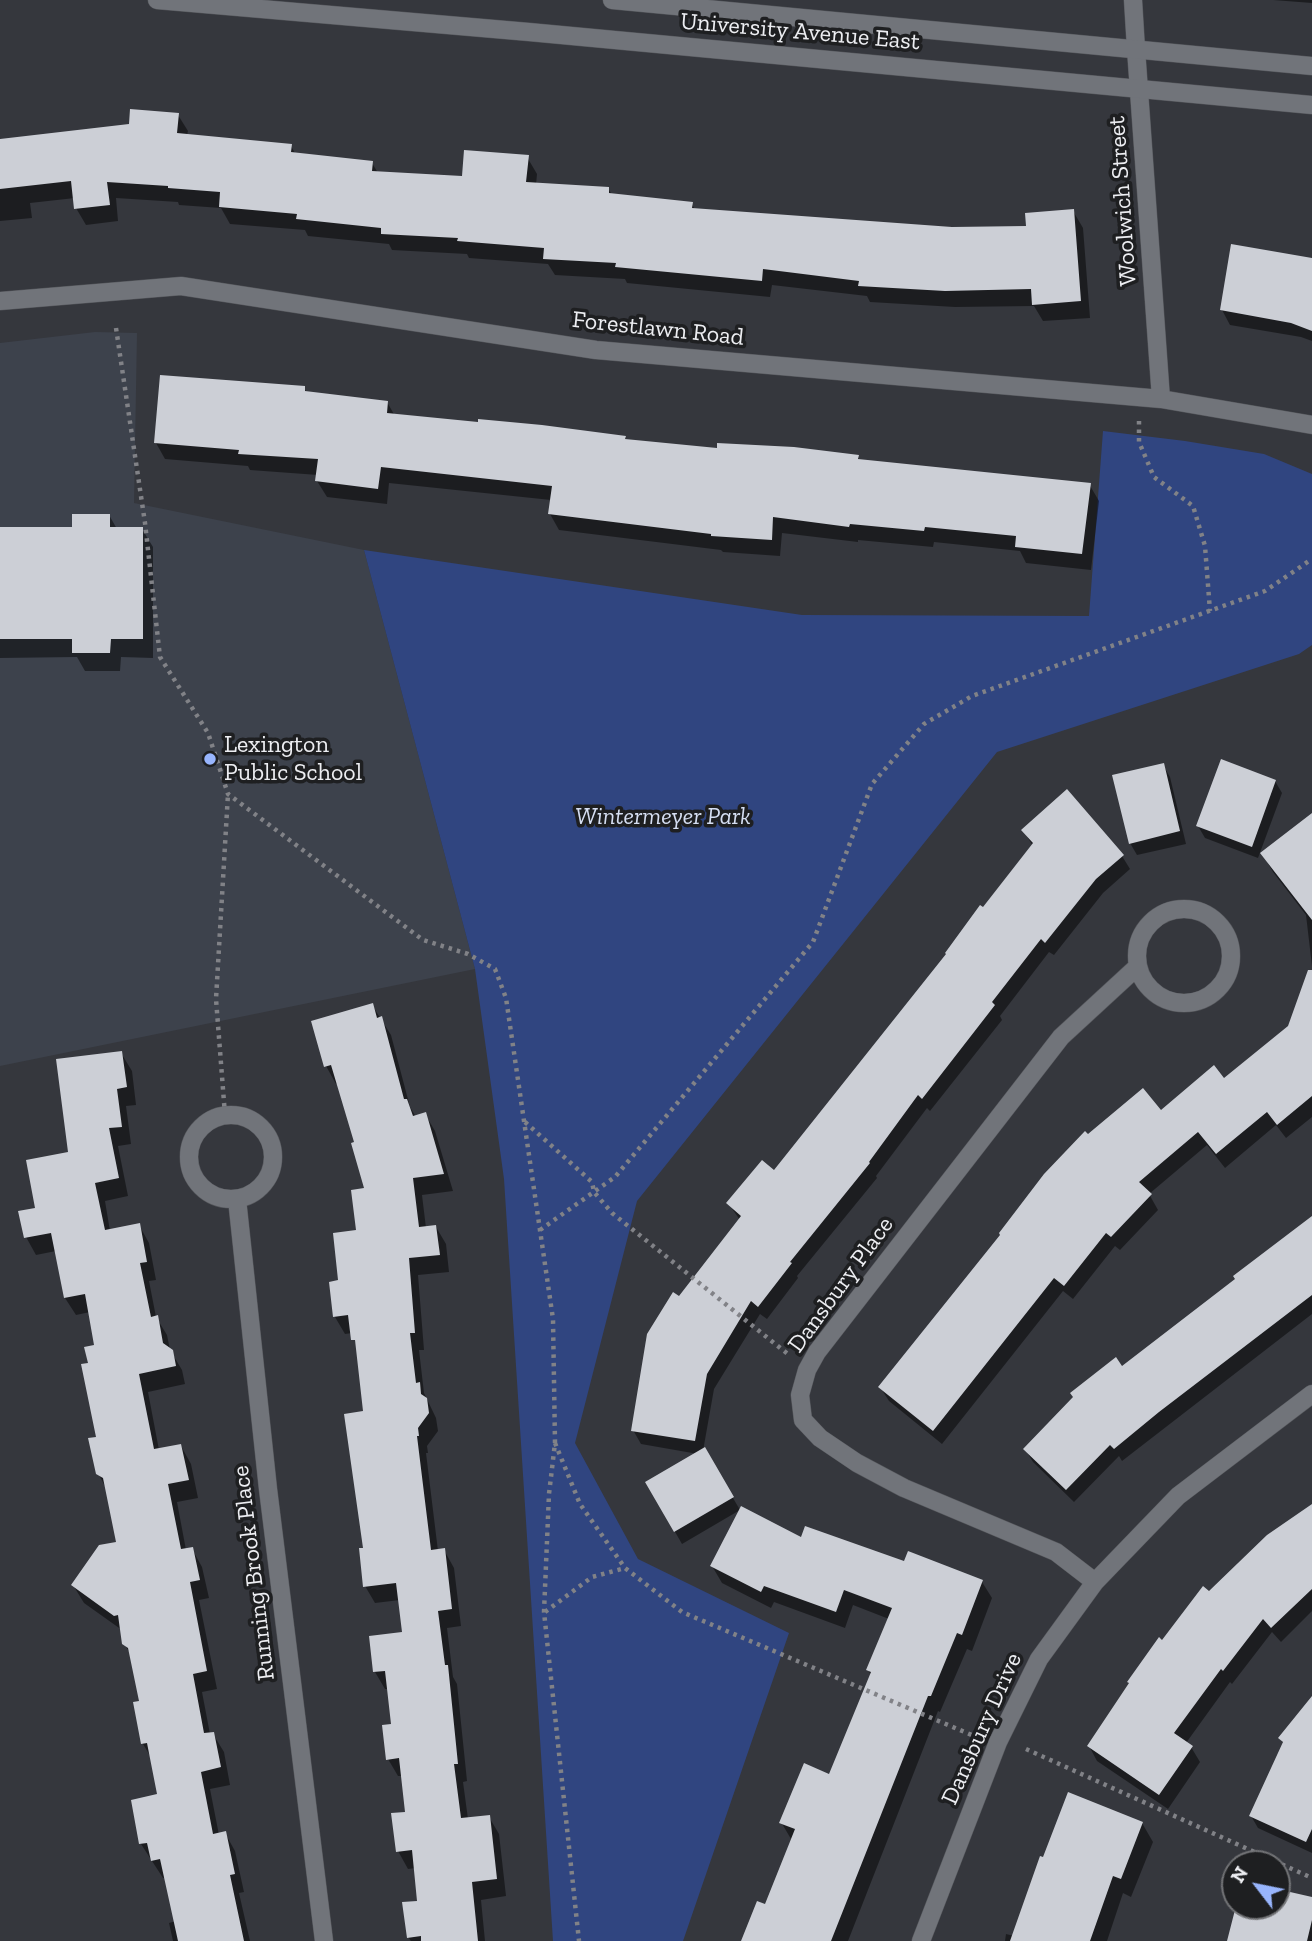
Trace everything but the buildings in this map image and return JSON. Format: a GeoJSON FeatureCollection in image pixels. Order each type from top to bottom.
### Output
{"type":"FeatureCollection","features":[{"type":"Feature","properties":{"kind":"street","name":"University Avenue East"},"geometry":{"type":"LineString","coordinates":[[157,0],[557,34],[1312,105]]}},
{"type":"Feature","properties":{"kind":"street","name":"University Avenue East"},"geometry":{"type":"LineString","coordinates":[[612,0],[1312,66]]}},
{"type":"Feature","properties":{"kind":"street","name":"Woolwich Street"},"geometry":{"type":"LineString","coordinates":[[1133,0],[1161,398]]}},
{"type":"Feature","properties":{"kind":"street","name":"Forestlawn Road"},"geometry":{"type":"LineString","coordinates":[[0,301],[181,286],[596,350],[1161,398],[1312,425]]}},
{"type":"Feature","properties":{"kind":"street"},"geometry":{"type":"LineString","coordinates":[[1181,908],[1204,913],[1223,928],[1230,943],[1228,973],[1221,986],[1210,996],[1195,1002],[1180,1003],[1159,996],[1143,981],[1137,967],[1136,950],[1141,934],[1151,921],[1165,912],[1181,908]]}},
{"type":"Feature","properties":{"kind":"street","name":"Dansbury Place"},"geometry":{"type":"LineString","coordinates":[[1095,1581],[1056,1552],[904,1488],[857,1463],[820,1438],[803,1420],[800,1395],[807,1370],[817,1352],[1061,1037],[1137,967]]}},
{"type":"Feature","properties":{"kind":"street"},"geometry":{"type":"LineString","coordinates":[[225,1115],[239,1115],[252,1120],[266,1133],[272,1146],[273,1161],[261,1188],[237,1199],[224,1199],[210,1194],[198,1185],[190,1170],[188,1155],[195,1133],[206,1122],[225,1115]]}},
{"type":"Feature","properties":{"kind":"street","name":"Running Brook Place"},"geometry":{"type":"LineString","coordinates":[[237,1199],[268,1489],[324,1941]]}},
{"type":"Feature","properties":{"kind":"street","name":"Dansbury Drive"},"geometry":{"type":"LineString","coordinates":[[921,1941],[998,1742],[1039,1659],[1095,1581],[1178,1496],[1312,1394]]}},
{"type":"Feature","properties":{"kind":"path"},"geometry":{"type":"LineString","coordinates":[[116,328],[145,523],[160,657],[208,733],[228,794],[216,999],[225,1115]]}},
{"type":"Feature","properties":{"kind":"path"},"geometry":{"type":"LineString","coordinates":[[1139,421],[1139,443],[1154,477],[1193,506],[1205,546],[1210,611]]}},
{"type":"Feature","properties":{"kind":"path"},"geometry":{"type":"LineString","coordinates":[[540,1230],[615,1177],[813,942],[872,784],[924,724],[972,696],[1265,591],[1312,559]]}},
{"type":"Feature","properties":{"kind":"path"},"geometry":{"type":"LineString","coordinates":[[228,794],[423,940],[468,954],[495,969],[506,998],[553,1319],[555,1443],[549,1494],[544,1612],[579,1941]]}},
{"type":"Feature","properties":{"kind":"path"},"geometry":{"type":"LineString","coordinates":[[524,1121],[593,1182],[594,1192],[612,1213],[807,1370]]}},
{"type":"Feature","properties":{"kind":"path"},"geometry":{"type":"LineString","coordinates":[[555,1443],[580,1504],[625,1568],[682,1612],[974,1736]]}},
{"type":"Feature","properties":{"kind":"path"},"geometry":{"type":"LineString","coordinates":[[544,1612],[592,1577],[625,1568]]}},
{"type":"Feature","properties":{"kind":"path"},"geometry":{"type":"LineString","coordinates":[[1026,1749],[1312,1878]]}},
{"type":"Feature","properties":{"kind":"shaded area","name":"Lexington Public School"},"geometry":{"type":"Polygon","coordinates":[[[95,332],[137,333],[134,503],[364,550],[475,969],[0,1066],[0,343],[95,332]]]}},
{"type":"Feature","properties":{"kind":"green space","name":"Wintermeyer Park"},"geometry":{"type":"Polygon","coordinates":[[[1103,431],[1264,454],[1312,474],[1312,645],[1299,654],[997,752],[637,1201],[575,1443],[638,1559],[789,1633],[683,1941],[553,1941],[504,1179],[475,969],[364,550],[802,615],[1089,616],[1103,431]]]}},
{"type":"Feature","properties":{"kind":"place","name":"Lexington Public School"},"geometry":{"type":"Point","coordinates":[210,759]}}]}
